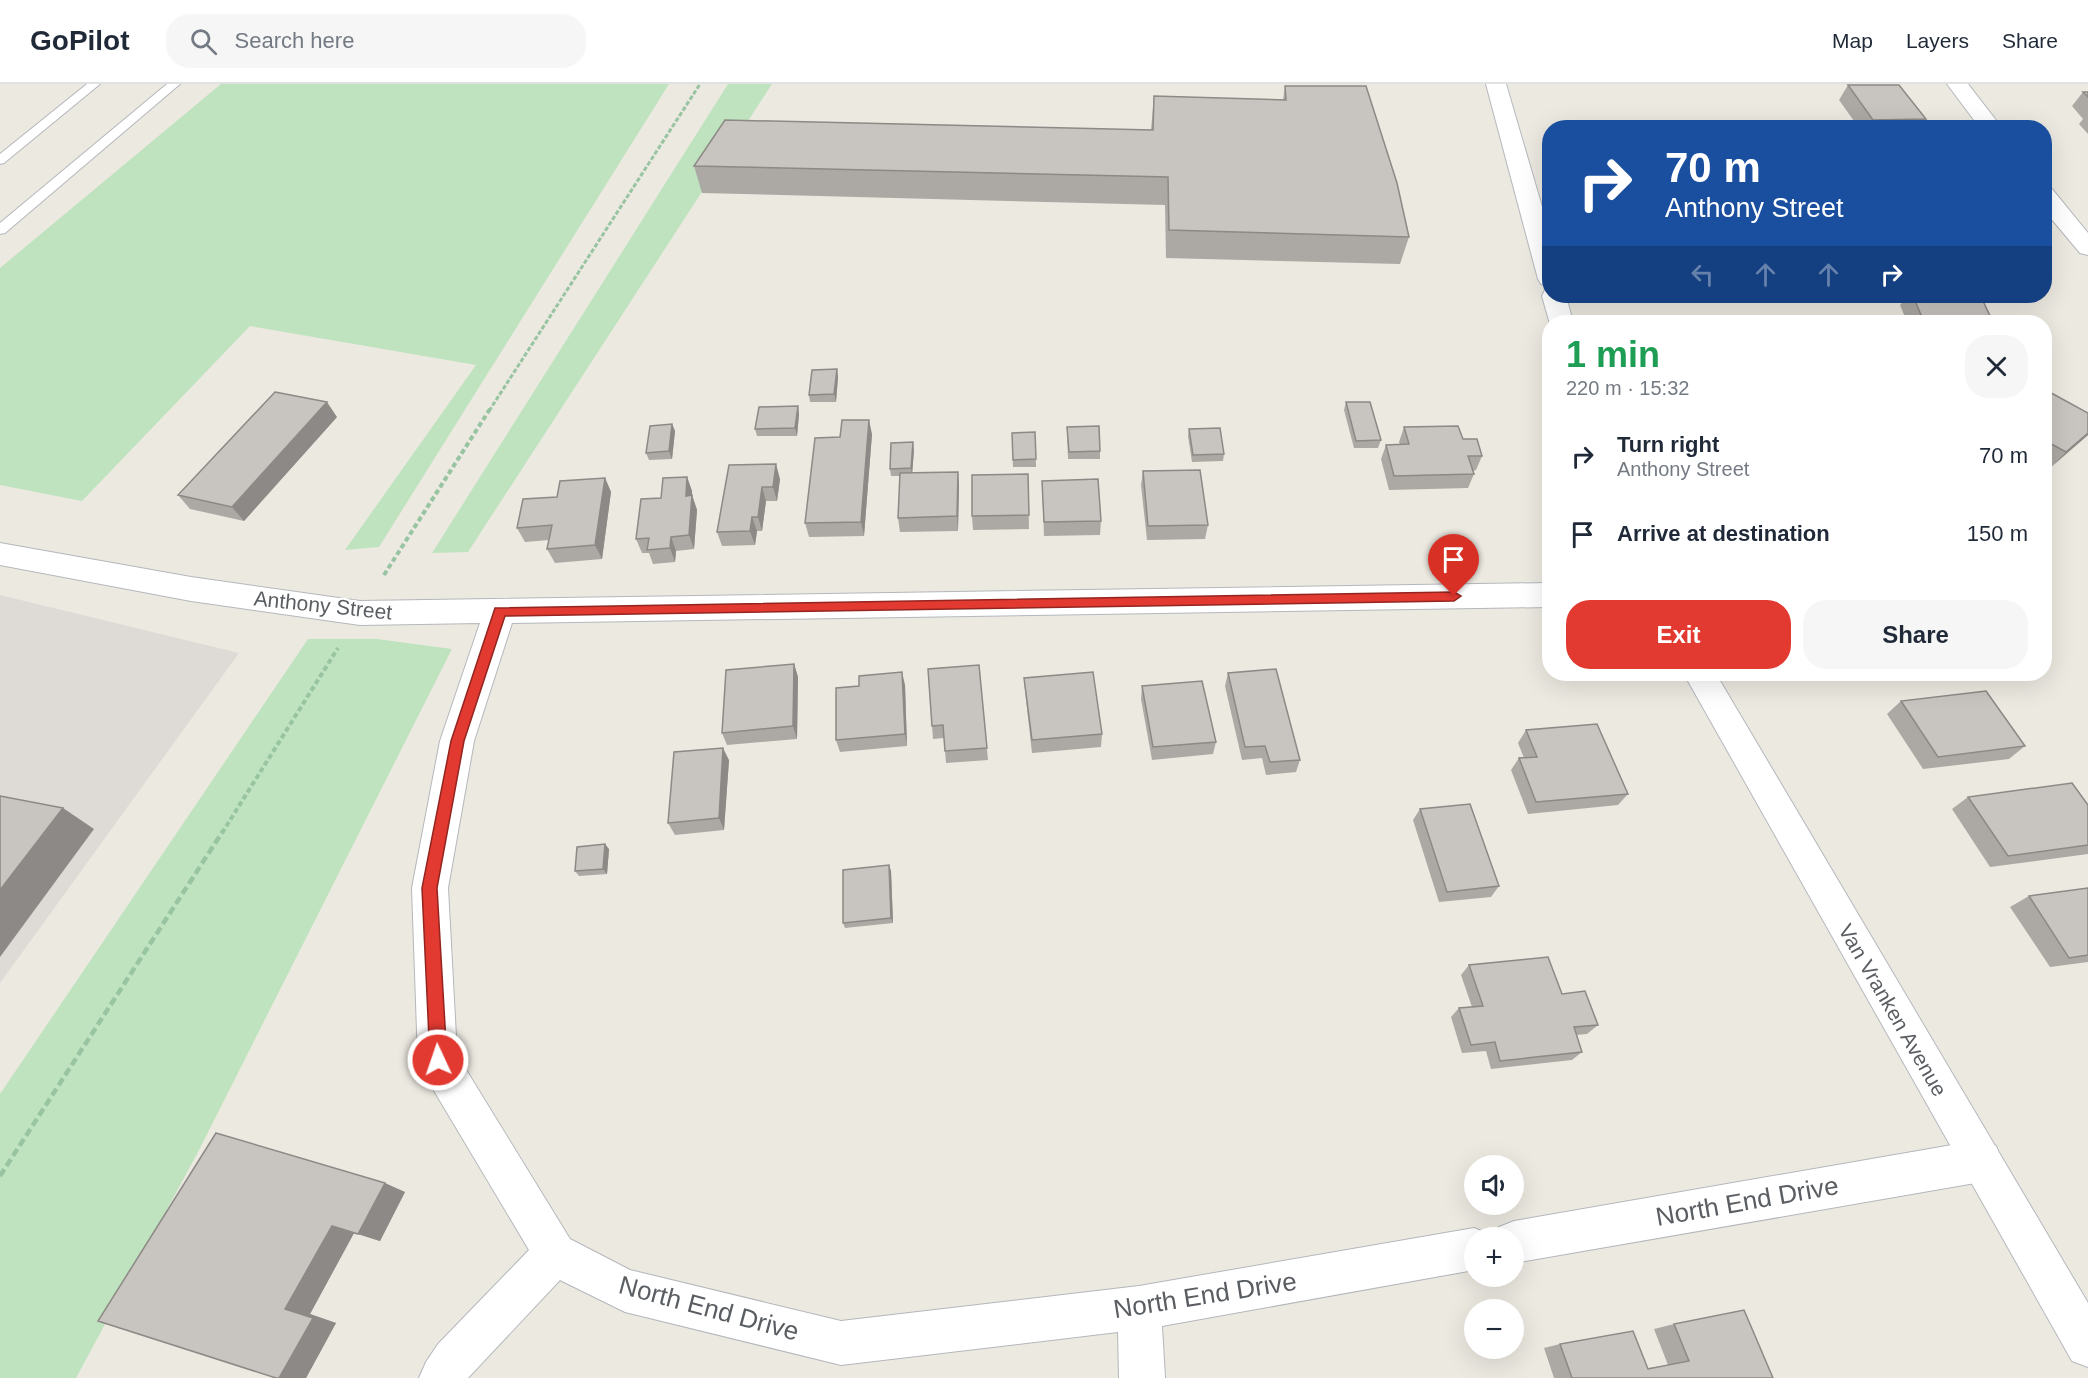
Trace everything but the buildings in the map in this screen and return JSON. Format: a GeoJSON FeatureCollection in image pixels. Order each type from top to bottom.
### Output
{"type":"FeatureCollection","features":[{"type":"Feature","properties":{"kind":"street"},"geometry":{"type":"LineString","coordinates":[[1497,84],[1542,250]]}},
{"type":"Feature","properties":{"kind":"street"},"geometry":{"type":"LineString","coordinates":[[1957,84],[1986,120]]}},
{"type":"Feature","properties":{"kind":"street"},"geometry":{"type":"LineString","coordinates":[[2052,204],[2088,248]]}},
{"type":"Feature","properties":{"kind":"street","name":"Anthony Street"},"geometry":{"type":"LineString","coordinates":[[0,554],[192,590],[360,613],[1542,595]]}},
{"type":"Feature","properties":{"kind":"street"},"geometry":{"type":"LineString","coordinates":[[442,1378],[454,1360],[555,1254],[438,1060],[429,888],[458,741],[500,611]]}},
{"type":"Feature","properties":{"kind":"street","name":"Van Vranken Avenue"},"geometry":{"type":"LineString","coordinates":[[1704,681],[2088,1345]]}},
{"type":"Feature","properties":{"kind":"street","name":"North End Drive"},"geometry":{"type":"LineString","coordinates":[[1524,1240],[1981,1161]]}},
{"type":"Feature","properties":{"kind":"street","name":"North End Drive"},"geometry":{"type":"LineString","coordinates":[[555,1254],[625,1290],[841,1343],[1139,1308],[1464,1251]]}},
{"type":"Feature","properties":{"kind":"street"},"geometry":{"type":"LineString","coordinates":[[1139,1308],[1142,1378]]}},
{"type":"Feature","properties":{"kind":"lane"},"geometry":{"type":"LineString","coordinates":[[0,159],[94,84]]}},
{"type":"Feature","properties":{"kind":"lane"},"geometry":{"type":"LineString","coordinates":[[0,230],[174,84]]}},
{"type":"Feature","properties":{"kind":"path"},"geometry":{"type":"LineString","coordinates":[[379,584],[700,84]]}},
{"type":"Feature","properties":{"kind":"path"},"geometry":{"type":"LineString","coordinates":[[0,1176],[168,918],[340,645]]}},
{"type":"Feature","properties":{"kind":"shaded area"},"geometry":{"type":"Polygon","coordinates":[[[0,595],[239,653],[0,983],[0,595]]]}},
{"type":"Feature","properties":{"kind":"green space"},"geometry":{"type":"Polygon","coordinates":[[[221,84],[669,84],[379,547],[345,550],[476,365],[250,326],[82,501],[0,485],[0,268],[221,84]]]}},
{"type":"Feature","properties":{"kind":"green space"},"geometry":{"type":"Polygon","coordinates":[[[728,84],[772,84],[468,552],[432,553],[728,84]]]}},
{"type":"Feature","properties":{"kind":"green space"},"geometry":{"type":"Polygon","coordinates":[[[308,639],[377,639],[452,649],[198,1152],[76,1378],[0,1378],[0,1094],[308,639]]]}},
{"type":"Feature","properties":{"kind":"route"},"geometry":{"type":"LineString","coordinates":[[438,1060],[429,888],[458,741],[500,611],[1454,596]]}}]}
